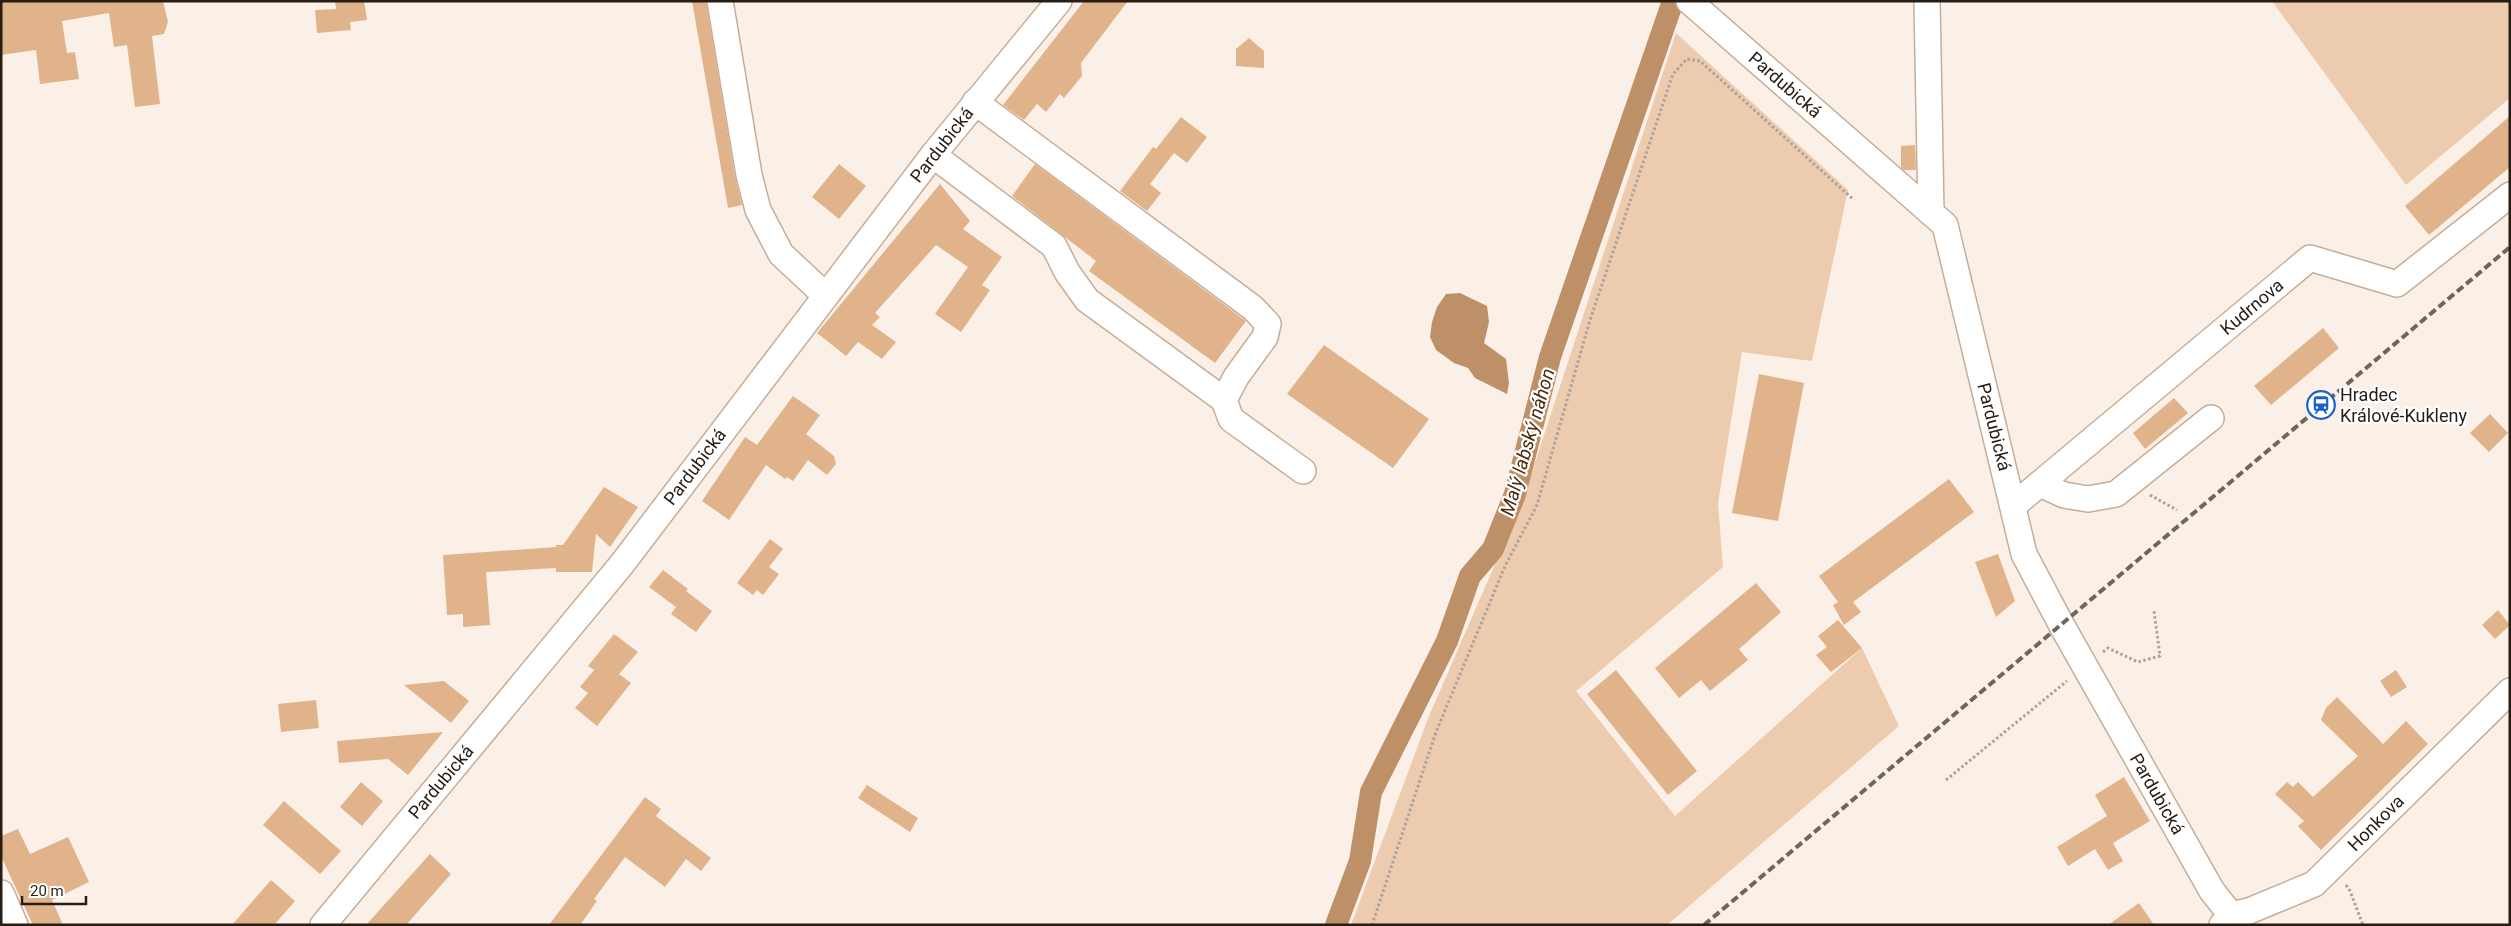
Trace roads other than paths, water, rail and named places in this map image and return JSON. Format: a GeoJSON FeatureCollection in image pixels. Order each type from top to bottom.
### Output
{"type":"FeatureCollection","features":[{"type":"Feature","properties":{"kind":"street"},"geometry":{"type":"LineString","coordinates":[[720,1],[749,175],[758,210],[781,254],[825,295]]}},
{"type":"Feature","properties":{"kind":"street","name":"Pardubická"},"geometry":{"type":"LineString","coordinates":[[323,925],[622,564],[933,155],[1059,1]]}},
{"type":"Feature","properties":{"kind":"street"},"geometry":{"type":"LineString","coordinates":[[1927,1],[1931,213]]}},
{"type":"Feature","properties":{"kind":"street","name":"Pardubická"},"geometry":{"type":"LineString","coordinates":[[1690,2],[1945,225],[2024,554],[2227,920]]}},
{"type":"Feature","properties":{"kind":"street"},"geometry":{"type":"LineString","coordinates":[[975,102],[1253,308],[1268,324],[1265,337],[1236,377],[1224,400]]}},
{"type":"Feature","properties":{"kind":"street"},"geometry":{"type":"LineString","coordinates":[[933,155],[1054,246],[1067,272],[1087,300],[1224,400],[1231,419],[1303,471]]}},
{"type":"Feature","properties":{"kind":"street","name":"Kudrnova"},"geometry":{"type":"LineString","coordinates":[[2013,506],[2310,258],[2397,284],[2510,195]]}},
{"type":"Feature","properties":{"kind":"street"},"geometry":{"type":"LineString","coordinates":[[2040,484],[2064,495],[2088,499],[2116,494],[2211,418]]}},
{"type":"Feature","properties":{"kind":"street","name":"Honkova"},"geometry":{"type":"LineString","coordinates":[[2227,920],[2314,884],[2510,690]]}},
{"type":"Feature","properties":{"kind":"street"},"geometry":{"type":"LineString","coordinates":[[1,893],[15,925]]}},
{"type":"Feature","properties":{"kind":"waterway","name":"Malý labský náhon"},"geometry":{"type":"LineString","coordinates":[[1336,925],[1360,861],[1371,792],[1447,641],[1470,576],[1493,549],[1515,494],[1550,357],[1673,1]]}},
{"type":"Feature","properties":{"kind":"railway"},"geometry":{"type":"LineString","coordinates":[[1704,925],[2510,247]]}},
{"type":"Feature","properties":{"kind":"place","name":"Hradec Králové-Kukleny"},"geometry":{"type":"Point","coordinates":[2321,405]}}]}
